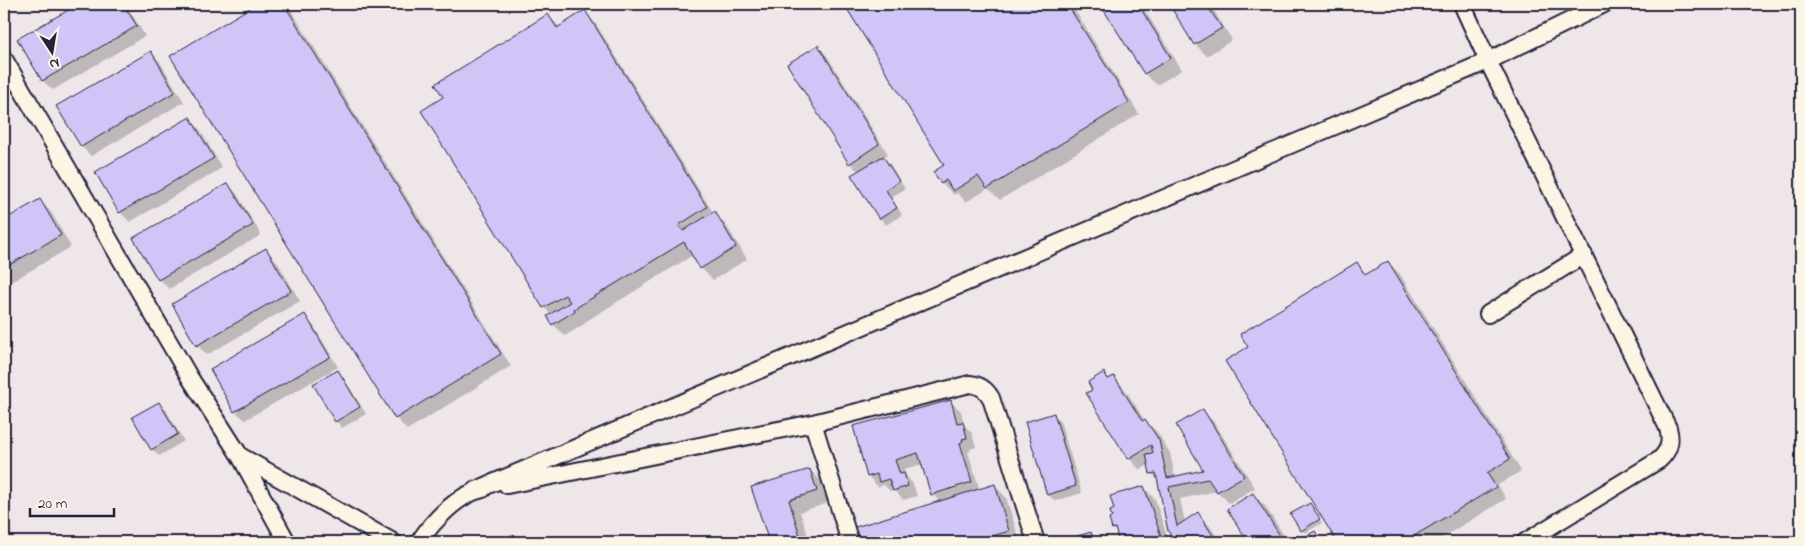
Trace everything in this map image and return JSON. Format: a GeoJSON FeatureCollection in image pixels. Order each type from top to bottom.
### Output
{"type":"FeatureCollection","features":[{"type":"Feature","properties":{"kind":"lane"},"geometry":{"type":"LineString","coordinates":[[1462,4],[1671,437],[1670,446],[1666,454],[1659,460],[1525,542]]}},
{"type":"Feature","properties":{"kind":"lane"},"geometry":{"type":"LineString","coordinates":[[419,542],[445,511],[474,491],[1488,61],[1604,4]]}},
{"type":"Feature","properties":{"kind":"lane"},"geometry":{"type":"LineString","coordinates":[[4,59],[190,378],[240,456],[287,542]]}},
{"type":"Feature","properties":{"kind":"lane"},"geometry":{"type":"LineString","coordinates":[[1488,314],[1584,255]]}},
{"type":"Feature","properties":{"kind":"lane"},"geometry":{"type":"LineString","coordinates":[[474,491],[813,424],[970,384],[977,384],[991,398],[1036,542]]}},
{"type":"Feature","properties":{"kind":"lane"},"geometry":{"type":"LineString","coordinates":[[813,424],[850,542]]}},
{"type":"Feature","properties":{"kind":"lane"},"geometry":{"type":"LineString","coordinates":[[240,456],[393,542]]}},
{"type":"Feature","properties":{"kind":"building"},"geometry":{"type":"Polygon","coordinates":[[[79,4],[123,4],[137,26],[42,81],[17,39],[79,4]]]}},
{"type":"Feature","properties":{"kind":"building"},"geometry":{"type":"Polygon","coordinates":[[[256,4],[284,4],[501,354],[395,419],[170,56],[256,4]]]}},
{"type":"Feature","properties":{"kind":"building"},"geometry":{"type":"Polygon","coordinates":[[[844,4],[1067,4],[1129,102],[987,189],[978,176],[953,191],[946,180],[941,184],[933,172],[944,165],[844,4]]]}},
{"type":"Feature","properties":{"kind":"building"},"geometry":{"type":"Polygon","coordinates":[[[1100,4],[1138,4],[1171,58],[1144,74],[1100,4]]]}},
{"type":"Feature","properties":{"kind":"building"},"geometry":{"type":"Polygon","coordinates":[[[1169,4],[1206,4],[1222,28],[1194,45],[1169,4]]]}},
{"type":"Feature","properties":{"kind":"building"},"geometry":{"type":"Polygon","coordinates":[[[585,10],[707,207],[679,225],[683,231],[715,211],[736,247],[700,269],[684,242],[574,309],[575,311],[552,325],[547,316],[570,302],[565,295],[543,308],[421,111],[443,97],[435,84],[548,14],[557,28],[585,10]]]}},
{"type":"Feature","properties":{"kind":"building"},"geometry":{"type":"Polygon","coordinates":[[[818,45],[879,144],[849,164],[787,64],[818,45]]]}},
{"type":"Feature","properties":{"kind":"building"},"geometry":{"type":"Polygon","coordinates":[[[151,51],[175,92],[81,147],[56,106],[151,51]]]}},
{"type":"Feature","properties":{"kind":"building"},"geometry":{"type":"Polygon","coordinates":[[[190,117],[214,158],[119,213],[95,172],[190,117]]]}},
{"type":"Feature","properties":{"kind":"building"},"geometry":{"type":"Polygon","coordinates":[[[883,156],[899,181],[886,190],[897,208],[879,219],[851,175],[883,156]]]}},
{"type":"Feature","properties":{"kind":"building"},"geometry":{"type":"Polygon","coordinates":[[[228,183],[253,225],[158,280],[133,238],[228,183]]]}},
{"type":"Feature","properties":{"kind":"building"},"geometry":{"type":"Polygon","coordinates":[[[40,199],[61,235],[4,268],[4,220],[40,199]]]}},
{"type":"Feature","properties":{"kind":"building"},"geometry":{"type":"Polygon","coordinates":[[[266,248],[291,291],[196,346],[172,304],[266,248]]]}},
{"type":"Feature","properties":{"kind":"building"},"geometry":{"type":"Polygon","coordinates":[[[1388,261],[1510,459],[1487,473],[1496,487],[1404,542],[1337,542],[1225,361],[1248,347],[1240,334],[1357,262],[1365,275],[1388,261]]]}},
{"type":"Feature","properties":{"kind":"building"},"geometry":{"type":"Polygon","coordinates":[[[305,314],[330,357],[234,412],[210,369],[305,314]]]}},
{"type":"Feature","properties":{"kind":"building"},"geometry":{"type":"Polygon","coordinates":[[[338,370],[360,407],[335,422],[313,384],[338,370]]]}},
{"type":"Feature","properties":{"kind":"building"},"geometry":{"type":"Polygon","coordinates":[[[1104,372],[1108,379],[1114,376],[1142,421],[1145,419],[1159,440],[1167,478],[1203,470],[1176,425],[1203,409],[1244,476],[1217,492],[1208,479],[1169,487],[1177,526],[1198,512],[1217,542],[1175,542],[1168,531],[1156,473],[1150,474],[1146,454],[1153,453],[1151,445],[1128,459],[1086,393],[1092,390],[1088,382],[1104,372]]]}},
{"type":"Feature","properties":{"kind":"building"},"geometry":{"type":"Polygon","coordinates":[[[951,400],[957,423],[963,422],[967,438],[962,439],[963,441],[960,443],[972,482],[931,495],[918,453],[895,460],[900,474],[904,473],[908,486],[893,491],[889,479],[879,482],[877,474],[867,477],[853,426],[951,400]]]}},
{"type":"Feature","properties":{"kind":"building"},"geometry":{"type":"Polygon","coordinates":[[[159,402],[178,434],[151,450],[132,417],[159,402]]]}},
{"type":"Feature","properties":{"kind":"building"},"geometry":{"type":"Polygon","coordinates":[[[1054,413],[1076,486],[1047,495],[1025,422],[1054,413]]]}},
{"type":"Feature","properties":{"kind":"building"},"geometry":{"type":"Polygon","coordinates":[[[810,469],[817,491],[789,500],[802,542],[769,542],[751,487],[810,469]]]}},
{"type":"Feature","properties":{"kind":"building"},"geometry":{"type":"Polygon","coordinates":[[[995,484],[1009,531],[973,542],[857,542],[852,528],[995,484]]]}},
{"type":"Feature","properties":{"kind":"building"},"geometry":{"type":"Polygon","coordinates":[[[1144,486],[1163,542],[1119,542],[1115,528],[1112,529],[1109,519],[1112,517],[1110,511],[1114,509],[1110,496],[1144,486]]]}},
{"type":"Feature","properties":{"kind":"building"},"geometry":{"type":"Polygon","coordinates":[[[1253,493],[1284,542],[1248,542],[1227,509],[1253,493]]]}},
{"type":"Feature","properties":{"kind":"building"},"geometry":{"type":"Polygon","coordinates":[[[1310,503],[1320,519],[1301,531],[1290,514],[1310,503]]]}},
{"type":"Feature","properties":{"kind":"building"},"geometry":{"type":"Polygon","coordinates":[[[1315,531],[1322,542],[1296,542],[1315,531]]]}},
{"type":"Feature","properties":{"kind":"building"},"geometry":{"type":"Polygon","coordinates":[[[1091,532],[1094,542],[1061,542],[1061,541],[1091,532]]]}}]}
